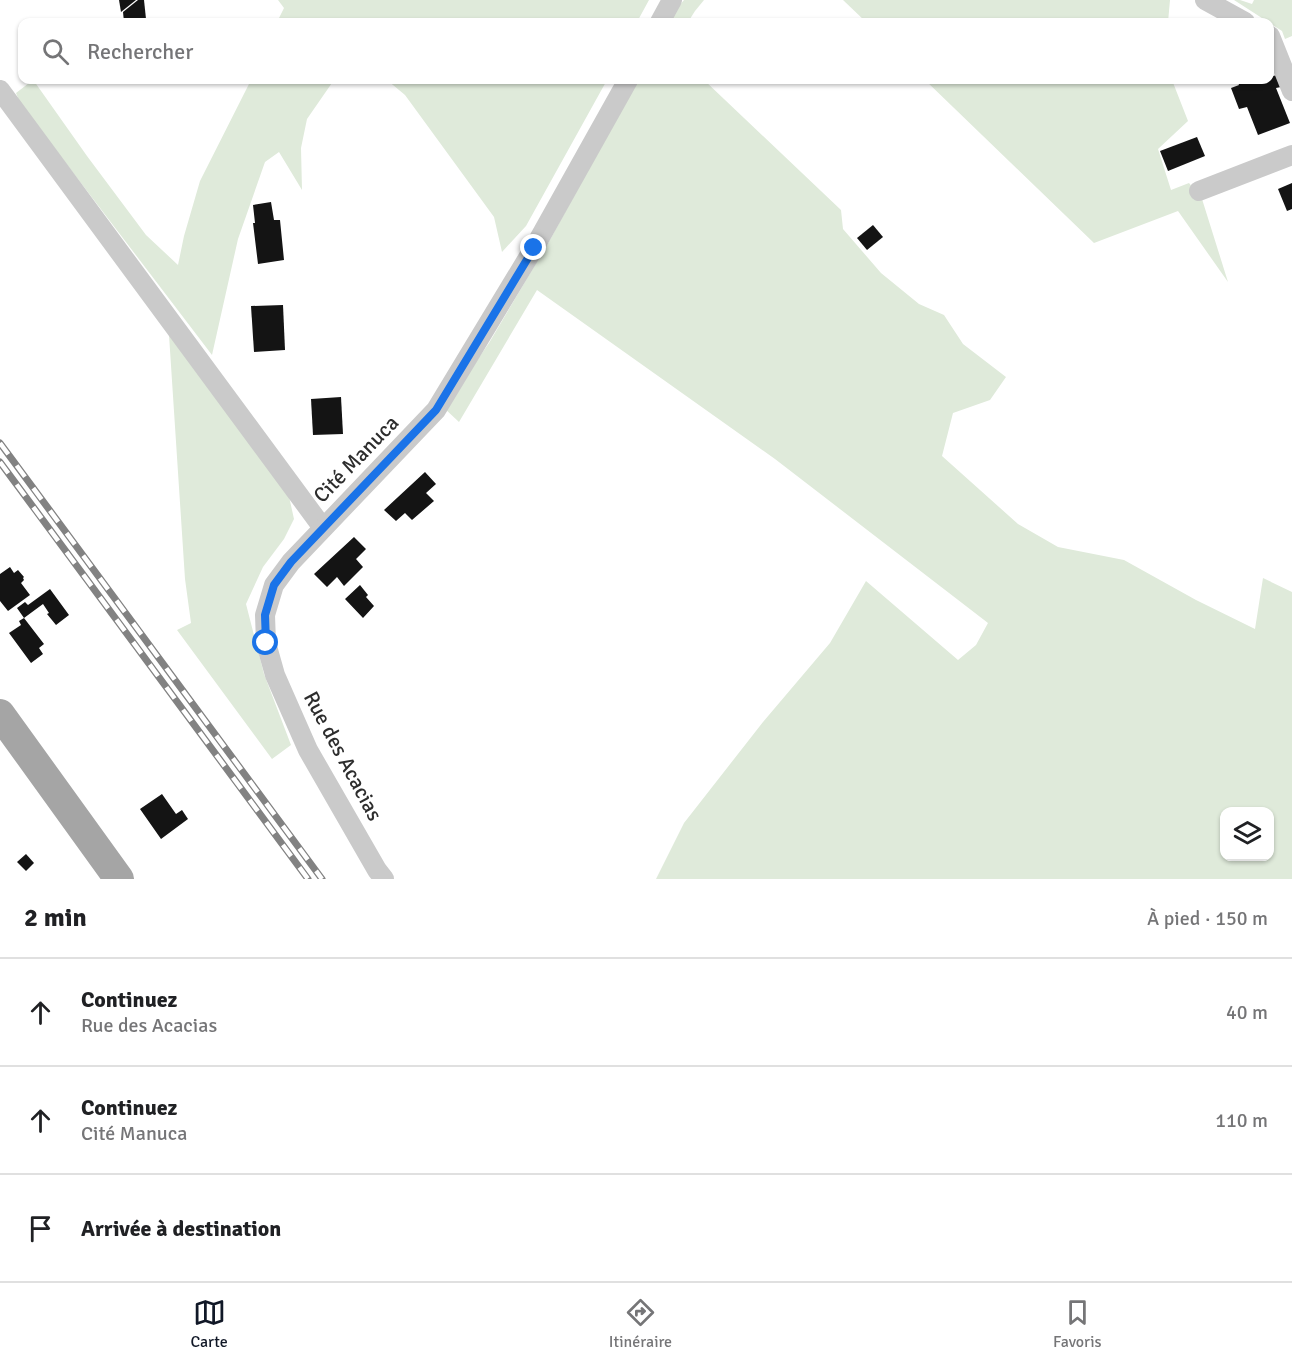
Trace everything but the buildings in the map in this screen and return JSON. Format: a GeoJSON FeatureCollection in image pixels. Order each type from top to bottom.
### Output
{"type":"FeatureCollection","features":[{"type":"Feature","properties":{"kind":"main road"},"geometry":{"type":"LineString","coordinates":[[0,714],[119,879]]}},
{"type":"Feature","properties":{"kind":"street"},"geometry":{"type":"LineString","coordinates":[[662,18],[672,0]]}},
{"type":"Feature","properties":{"kind":"street"},"geometry":{"type":"LineString","coordinates":[[1205,0],[1238,18]]}},
{"type":"Feature","properties":{"kind":"street"},"geometry":{"type":"LineString","coordinates":[[1274,48],[1292,92]]}},
{"type":"Feature","properties":{"kind":"street","name":"Cité Manuca"},"geometry":{"type":"LineString","coordinates":[[0,90],[323,528],[436,410],[534,248],[626,84]]}},
{"type":"Feature","properties":{"kind":"street"},"geometry":{"type":"LineString","coordinates":[[1199,191],[1292,154]]}},
{"type":"Feature","properties":{"kind":"street","name":"Rue des Acacias"},"geometry":{"type":"LineString","coordinates":[[323,528],[291,562],[274,585],[265,615],[266,643],[275,675],[308,750],[384,879]]}},
{"type":"Feature","properties":{"kind":"green space"},"geometry":{"type":"Polygon","coordinates":[[[278,0],[649,0],[639,18],[279,18],[284,8],[278,0]]]}},
{"type":"Feature","properties":{"kind":"green space"},"geometry":{"type":"Polygon","coordinates":[[[684,0],[704,0],[691,18],[670,18],[684,0]]]}},
{"type":"Feature","properties":{"kind":"green space"},"geometry":{"type":"Polygon","coordinates":[[[843,0],[1170,0],[1168,18],[862,18],[843,0]]]}},
{"type":"Feature","properties":{"kind":"green space"},"geometry":{"type":"Polygon","coordinates":[[[1234,0],[1252,4],[1254,0],[1292,0],[1292,36],[1285,39],[1282,31],[1274,26],[1274,18],[1262,18],[1234,0]]]}},
{"type":"Feature","properties":{"kind":"green space"},"geometry":{"type":"Polygon","coordinates":[[[28,84],[36,84],[146,235],[178,265],[200,181],[249,84],[331,84],[307,119],[301,148],[302,190],[279,152],[265,162],[238,239],[212,355],[20,103],[16,93],[28,84]]]}},
{"type":"Feature","properties":{"kind":"green space"},"geometry":{"type":"Polygon","coordinates":[[[392,84],[605,84],[526,226],[502,252],[494,217],[405,95],[392,84]]]}},
{"type":"Feature","properties":{"kind":"green space"},"geometry":{"type":"Polygon","coordinates":[[[635,84],[708,84],[841,210],[843,229],[881,273],[919,304],[944,315],[963,344],[1006,377],[990,400],[953,413],[942,456],[1018,524],[1058,547],[1124,560],[1196,600],[1255,629],[1263,578],[1292,592],[1292,879],[656,879],[684,823],[763,722],[830,643],[866,581],[958,660],[976,645],[988,623],[775,459],[537,290],[459,422],[444,408],[489,343],[551,238],[635,84]]]}},
{"type":"Feature","properties":{"kind":"green space"},"geometry":{"type":"Polygon","coordinates":[[[929,84],[1174,84],[1188,121],[1158,149],[1171,190],[1189,183],[1202,199],[1228,282],[1178,211],[1094,243],[929,84]]]}},
{"type":"Feature","properties":{"kind":"green space"},"geometry":{"type":"Polygon","coordinates":[[[169,335],[288,492],[294,519],[284,539],[263,567],[246,604],[264,674],[291,745],[272,759],[177,630],[191,623],[185,579],[169,335]]]}},
{"type":"Feature","properties":{"kind":"railway"},"geometry":{"type":"LineString","coordinates":[[0,443],[322,879]]}},
{"type":"Feature","properties":{"kind":"railway"},"geometry":{"type":"LineString","coordinates":[[0,462],[308,879]]}},
{"type":"Feature","properties":{"kind":"route"},"geometry":{"type":"LineString","coordinates":[[266,643],[265,615],[274,585],[291,562],[436,410],[534,248]]}}]}
